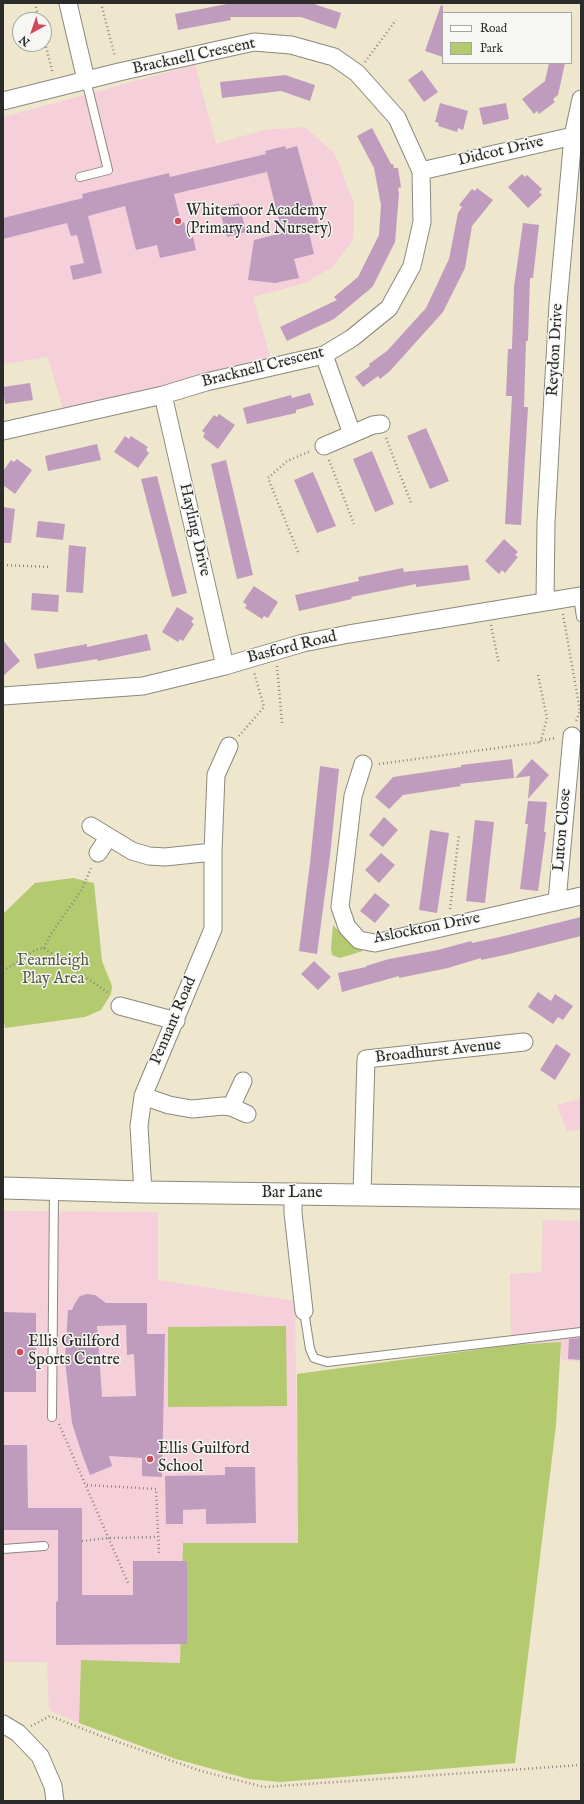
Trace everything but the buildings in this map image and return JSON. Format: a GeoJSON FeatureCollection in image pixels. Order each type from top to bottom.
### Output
{"type":"FeatureCollection","features":[{"type":"Feature","properties":{"kind":"street"},"geometry":{"type":"LineString","coordinates":[[68,3],[86,80]]}},
{"type":"Feature","properties":{"kind":"street","name":"Bracknell Crescent"},"geometry":{"type":"LineString","coordinates":[[3,101],[119,72],[254,42],[291,45],[334,57],[357,73],[397,118],[421,171],[422,222],[412,266],[389,308],[352,338],[324,355],[206,382],[163,395],[3,431]]}},
{"type":"Feature","properties":{"kind":"street","name":"Reydon Drive"},"geometry":{"type":"LineString","coordinates":[[553,601],[546,522],[558,304],[581,99]]}},
{"type":"Feature","properties":{"kind":"street","name":"Didcot Drive"},"geometry":{"type":"LineString","coordinates":[[421,171],[577,136]]}},
{"type":"Feature","properties":{"kind":"street"},"geometry":{"type":"LineString","coordinates":[[324,355],[352,434]]}},
{"type":"Feature","properties":{"kind":"street","name":"Hayling Drive"},"geometry":{"type":"LineString","coordinates":[[163,395],[225,666]]}},
{"type":"Feature","properties":{"kind":"street"},"geometry":{"type":"LineString","coordinates":[[324,446],[373,425],[381,424]]}},
{"type":"Feature","properties":{"kind":"street","name":"Basford Road"},"geometry":{"type":"LineString","coordinates":[[3,696],[143,686],[225,666],[275,651],[349,634],[579,596]]}},
{"type":"Feature","properties":{"kind":"street","name":"Luton Close"},"geometry":{"type":"LineString","coordinates":[[557,901],[572,736]]}},
{"type":"Feature","properties":{"kind":"street","name":"Pennant Road"},"geometry":{"type":"LineString","coordinates":[[143,1192],[139,1126],[143,1096],[176,1021],[213,929],[213,852],[210,774],[229,746]]}},
{"type":"Feature","properties":{"kind":"street","name":"Aslockton Drive"},"geometry":{"type":"LineString","coordinates":[[362,764],[353,796],[340,907],[347,927],[359,940],[375,943],[581,896]]}},
{"type":"Feature","properties":{"kind":"street"},"geometry":{"type":"LineString","coordinates":[[92,826],[108,838],[132,851],[149,856],[165,857],[213,852]]}},
{"type":"Feature","properties":{"kind":"street"},"geometry":{"type":"LineString","coordinates":[[98,853],[108,838]]}},
{"type":"Feature","properties":{"kind":"street"},"geometry":{"type":"LineString","coordinates":[[120,1006],[176,1021]]}},
{"type":"Feature","properties":{"kind":"street","name":"Broadhurst Avenue"},"geometry":{"type":"LineString","coordinates":[[362,1194],[366,1060],[524,1042]]}},
{"type":"Feature","properties":{"kind":"street"},"geometry":{"type":"LineString","coordinates":[[231,1107],[243,1081]]}},
{"type":"Feature","properties":{"kind":"street"},"geometry":{"type":"LineString","coordinates":[[143,1096],[169,1105],[192,1109],[223,1106],[231,1107],[247,1114]]}},
{"type":"Feature","properties":{"kind":"street","name":"Bar Lane"},"geometry":{"type":"LineString","coordinates":[[3,1188],[143,1192],[581,1198]]}},
{"type":"Feature","properties":{"kind":"street"},"geometry":{"type":"LineString","coordinates":[[293,1194],[304,1311]]}},
{"type":"Feature","properties":{"kind":"street"},"geometry":{"type":"LineString","coordinates":[[3,1724],[18,1733],[40,1756],[53,1786],[55,1801]]}},
{"type":"Feature","properties":{"kind":"lane"},"geometry":{"type":"LineString","coordinates":[[80,177],[108,170],[86,80]]}},
{"type":"Feature","properties":{"kind":"lane"},"geometry":{"type":"LineString","coordinates":[[579,596],[581,617]]}},
{"type":"Feature","properties":{"kind":"lane"},"geometry":{"type":"LineString","coordinates":[[52,1417],[54,1189]]}},
{"type":"Feature","properties":{"kind":"lane"},"geometry":{"type":"LineString","coordinates":[[304,1311],[310,1349],[314,1358],[327,1362],[581,1332]]}},
{"type":"Feature","properties":{"kind":"lane"},"geometry":{"type":"LineString","coordinates":[[3,1549],[44,1546]]}},
{"type":"Feature","properties":{"kind":"path"},"geometry":{"type":"LineString","coordinates":[[101,3],[119,72]]}},
{"type":"Feature","properties":{"kind":"path"},"geometry":{"type":"LineString","coordinates":[[357,73],[396,20]]}},
{"type":"Feature","properties":{"kind":"path"},"geometry":{"type":"LineString","coordinates":[[47,52],[56,88]]}},
{"type":"Feature","properties":{"kind":"path"},"geometry":{"type":"LineString","coordinates":[[381,424],[411,503]]}},
{"type":"Feature","properties":{"kind":"path"},"geometry":{"type":"LineString","coordinates":[[298,552],[268,478],[287,461],[324,446],[354,524]]}},
{"type":"Feature","properties":{"kind":"path"},"geometry":{"type":"LineString","coordinates":[[3,565],[50,567]]}},
{"type":"Feature","properties":{"kind":"path"},"geometry":{"type":"LineString","coordinates":[[362,764],[381,764],[541,742],[539,741],[572,736],[580,711],[553,601]]}},
{"type":"Feature","properties":{"kind":"path"},"geometry":{"type":"LineString","coordinates":[[488,611],[499,664]]}},
{"type":"Feature","properties":{"kind":"path"},"geometry":{"type":"LineString","coordinates":[[275,651],[282,723]]}},
{"type":"Feature","properties":{"kind":"path"},"geometry":{"type":"LineString","coordinates":[[229,746],[264,707],[249,658]]}},
{"type":"Feature","properties":{"kind":"path"},"geometry":{"type":"LineString","coordinates":[[538,675],[547,718],[541,742]]}},
{"type":"Feature","properties":{"kind":"path"},"geometry":{"type":"LineString","coordinates":[[448,927],[459,834]]}},
{"type":"Feature","properties":{"kind":"path"},"geometry":{"type":"LineString","coordinates":[[44,948],[51,934],[62,921],[81,892],[98,853]]}},
{"type":"Feature","properties":{"kind":"path"},"geometry":{"type":"LineString","coordinates":[[3,971],[35,950],[44,948],[110,994],[120,1006]]}},
{"type":"Feature","properties":{"kind":"path"},"geometry":{"type":"LineString","coordinates":[[52,1417],[61,1426],[128,1583]]}},
{"type":"Feature","properties":{"kind":"path"},"geometry":{"type":"LineString","coordinates":[[87,1485],[156,1489],[157,1537],[159,1553]]}},
{"type":"Feature","properties":{"kind":"path"},"geometry":{"type":"LineString","coordinates":[[82,1541],[109,1538],[157,1537]]}},
{"type":"Feature","properties":{"kind":"path"},"geometry":{"type":"LineString","coordinates":[[18,1733],[50,1716],[100,1736],[201,1771],[264,1787],[581,1765]]}},
{"type":"Feature","properties":{"kind":"shaded area","name":"Whitemoor Academy (Primary and Nursery)"},"geometry":{"type":"Polygon","coordinates":[[[195,65],[216,144],[264,130],[305,127],[335,154],[354,204],[353,239],[334,266],[305,283],[253,297],[272,364],[63,409],[48,357],[3,364],[3,117],[195,65]]]}},
{"type":"Feature","properties":{"kind":"shaded area"},"geometry":{"type":"Polygon","coordinates":[[[581,1099],[581,1129],[567,1131],[557,1105],[581,1099]]]}},
{"type":"Feature","properties":{"kind":"shaded area","name":"Ellis Guilford School"},"geometry":{"type":"Polygon","coordinates":[[[3,1211],[158,1212],[158,1280],[295,1301],[298,1543],[183,1543],[180,1663],[81,1660],[79,1723],[49,1710],[47,1662],[3,1662],[3,1211]]]}},
{"type":"Feature","properties":{"kind":"shaded area"},"geometry":{"type":"Polygon","coordinates":[[[543,1220],[581,1221],[581,1362],[561,1360],[561,1342],[511,1345],[510,1274],[541,1272],[543,1220]]]}},
{"type":"Feature","properties":{"kind":"green space","name":"Fearnleigh Play Area"},"geometry":{"type":"Polygon","coordinates":[[[73,878],[94,883],[102,961],[112,986],[111,994],[101,1010],[85,1017],[5,1028],[3,1016],[3,914],[35,883],[73,878]]]}},
{"type":"Feature","properties":{"kind":"green space"},"geometry":{"type":"Polygon","coordinates":[[[333,925],[352,945],[363,951],[340,958],[332,955],[331,948],[333,925]]]}},
{"type":"Feature","properties":{"kind":"green space"},"geometry":{"type":"Polygon","coordinates":[[[286,1326],[287,1406],[168,1407],[168,1327],[286,1326]]]}},
{"type":"Feature","properties":{"kind":"green space"},"geometry":{"type":"Polygon","coordinates":[[[561,1342],[556,1425],[515,1763],[280,1782],[249,1779],[176,1759],[79,1723],[81,1660],[180,1663],[183,1543],[298,1543],[297,1374],[511,1345],[561,1342]]]}},
{"type":"Feature","properties":{"kind":"place","name":"Whitemoor Academy (Primary and Nursery)"},"geometry":{"type":"Point","coordinates":[178,221]}},
{"type":"Feature","properties":{"kind":"place","name":"Ellis Guilford Sports Centre"},"geometry":{"type":"Point","coordinates":[20,1352]}},
{"type":"Feature","properties":{"kind":"place","name":"Ellis Guilford School"},"geometry":{"type":"Point","coordinates":[150,1459]}}]}
